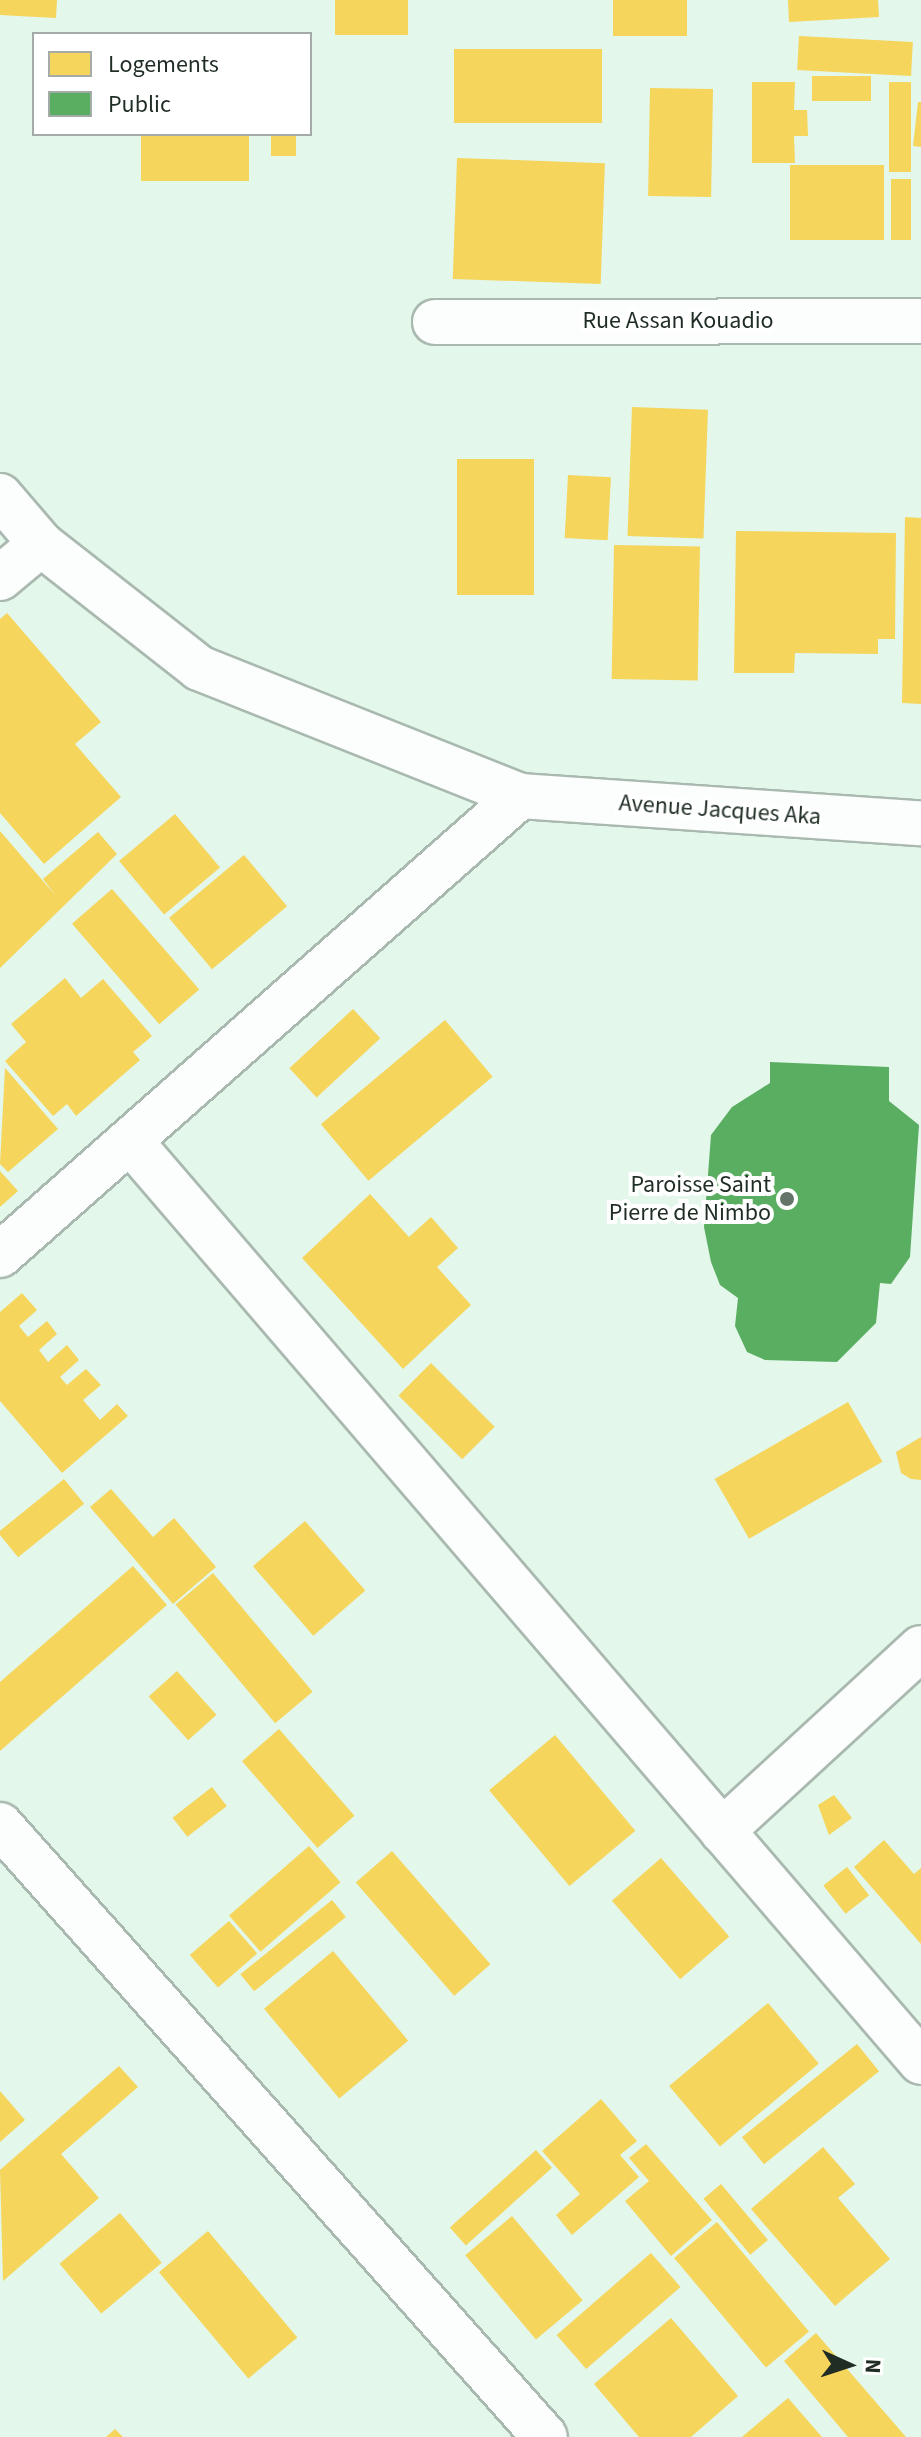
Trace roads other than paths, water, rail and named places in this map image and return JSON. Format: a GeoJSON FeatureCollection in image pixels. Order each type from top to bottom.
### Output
{"type":"FeatureCollection","features":[{"type":"Feature","properties":{"kind":"street","name":"Rue Assan Kouadio"},"geometry":{"type":"LineString","coordinates":[[435,322],[921,321]]}},
{"type":"Feature","properties":{"kind":"street","name":"Avenue Jacques Aka"},"geometry":{"type":"LineString","coordinates":[[0,496],[41,544],[199,668],[520,796],[921,823]]}},
{"type":"Feature","properties":{"kind":"street"},"geometry":{"type":"LineString","coordinates":[[0,578],[41,544]]}},
{"type":"Feature","properties":{"kind":"street"},"geometry":{"type":"LineString","coordinates":[[0,1255],[520,796]]}},
{"type":"Feature","properties":{"kind":"street"},"geometry":{"type":"LineString","coordinates":[[130,1141],[921,2062]]}},
{"type":"Feature","properties":{"kind":"street"},"geometry":{"type":"LineString","coordinates":[[722,1831],[921,1648]]}},
{"type":"Feature","properties":{"kind":"street"},"geometry":{"type":"LineString","coordinates":[[0,1825],[545,2437]]}},
{"type":"Feature","properties":{"kind":"place","name":"Paroisse Saint Pierre de Nimbo"},"geometry":{"type":"Point","coordinates":[787,1199]}}]}
